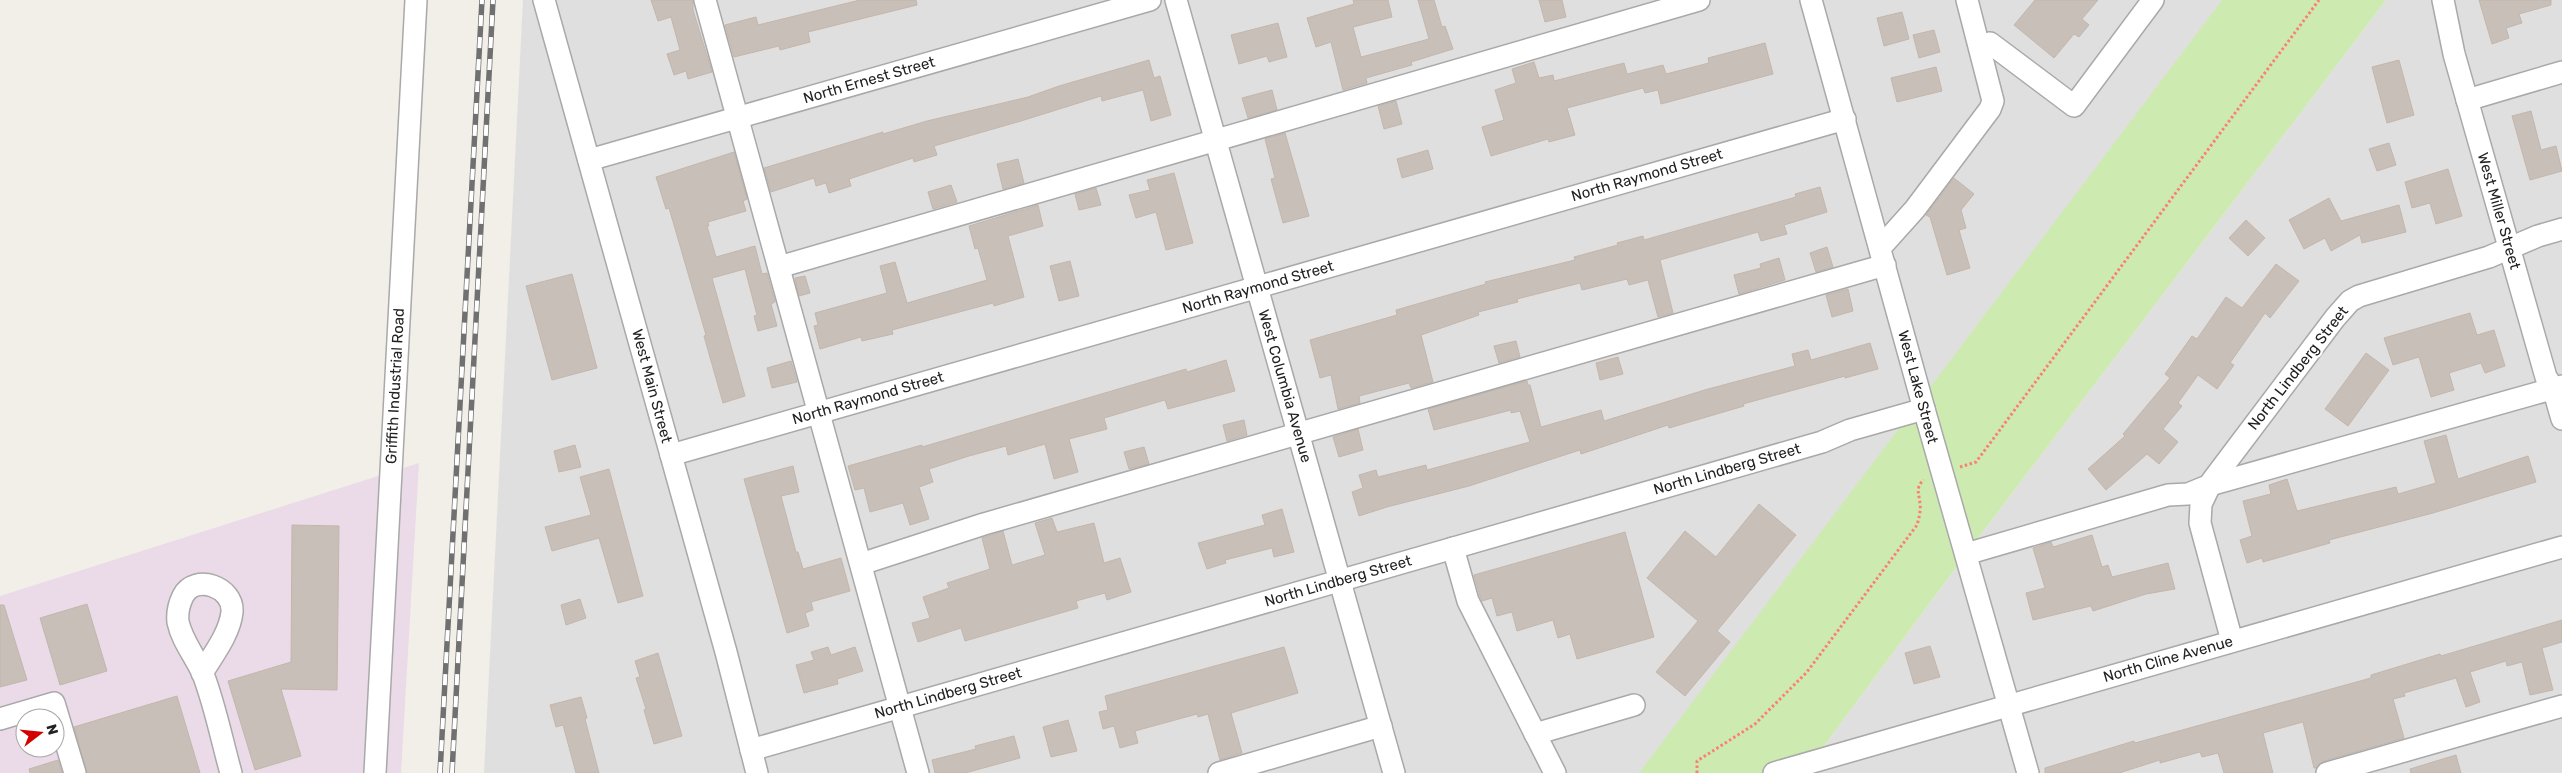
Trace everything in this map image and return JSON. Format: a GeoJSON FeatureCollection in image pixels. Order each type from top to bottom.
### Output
{"type":"FeatureCollection","features":[{"type":"Feature","properties":{"kind":"street","name":"Griffith Industrial Road"},"geometry":{"type":"LineString","coordinates":[[376,773],[416,0]]}},
{"type":"Feature","properties":{"kind":"street","name":"West Main Street"},"geometry":{"type":"LineString","coordinates":[[544,0],[726,652],[757,773]]}},
{"type":"Feature","properties":{"kind":"street"},"geometry":{"type":"LineString","coordinates":[[705,0],[918,773]]}},
{"type":"Feature","properties":{"kind":"street","name":"North Ernest Street"},"geometry":{"type":"LineString","coordinates":[[589,160],[1150,0]]}},
{"type":"Feature","properties":{"kind":"street","name":"West Columbia Avenue"},"geometry":{"type":"LineString","coordinates":[[1176,0],[1394,773]]}},
{"type":"Feature","properties":{"kind":"street"},"geometry":{"type":"LineString","coordinates":[[779,267],[1699,0]]}},
{"type":"Feature","properties":{"kind":"street","name":"West Lake Street"},"geometry":{"type":"LineString","coordinates":[[1811,0],[1924,409],[2028,773]]}},
{"type":"Feature","properties":{"kind":"street"},"geometry":{"type":"LineString","coordinates":[[861,564],[984,524],[1299,433],[1882,257],[1990,109],[1993,101],[1967,0]]}},
{"type":"Feature","properties":{"kind":"street"},"geometry":{"type":"LineString","coordinates":[[1990,43],[2074,106],[2153,0]]}},
{"type":"Feature","properties":{"kind":"street","name":"West Miller Street"},"geometry":{"type":"LineString","coordinates":[[2443,0],[2446,21],[2467,100],[2546,377],[2558,387],[2562,419]]}},
{"type":"Feature","properties":{"kind":"street"},"geometry":{"type":"LineString","coordinates":[[2467,100],[2562,72]]}},
{"type":"Feature","properties":{"kind":"street","name":"North Raymond Street"},"geometry":{"type":"LineString","coordinates":[[671,455],[1845,119]]}},
{"type":"Feature","properties":{"kind":"street","name":"North Lindberg Street"},"geometry":{"type":"LineString","coordinates":[[2232,641],[2200,523],[2201,504],[2210,485],[2335,318],[2350,301],[2369,292],[2489,257],[2538,236],[2562,229]]}},
{"type":"Feature","properties":{"kind":"street"},"geometry":{"type":"LineString","coordinates":[[1966,554],[2168,495],[2188,494],[2210,485],[2558,387]]}},
{"type":"Feature","properties":{"kind":"street","name":"North Lindberg Street"},"geometry":{"type":"LineString","coordinates":[[751,750],[1822,442],[1850,430],[1924,409]]}},
{"type":"Feature","properties":{"kind":"street","name":"North Cline Avenue"},"geometry":{"type":"LineString","coordinates":[[1774,773],[2562,547]]}},
{"type":"Feature","properties":{"kind":"street"},"geometry":{"type":"LineString","coordinates":[[1452,548],[1468,601],[1555,773]]}},
{"type":"Feature","properties":{"kind":"street"},"geometry":{"type":"LineString","coordinates":[[202,674],[231,773]]}},
{"type":"Feature","properties":{"kind":"street"},"geometry":{"type":"LineString","coordinates":[[0,719],[54,703],[75,773]]}},
{"type":"Feature","properties":{"kind":"street"},"geometry":{"type":"LineString","coordinates":[[1535,734],[1634,705]]}},
{"type":"Feature","properties":{"kind":"street"},"geometry":{"type":"LineString","coordinates":[[2327,773],[2562,706]]}},
{"type":"Feature","properties":{"kind":"street"},"geometry":{"type":"LineString","coordinates":[[1219,773],[1381,726]]}},
{"type":"Feature","properties":{"kind":"path"},"geometry":{"type":"LineString","coordinates":[[1954,469],[1976,462],[2319,0]]}},
{"type":"Feature","properties":{"kind":"path"},"geometry":{"type":"LineString","coordinates":[[1697,773],[1696,761],[1736,738],[1772,708],[1807,672],[1917,524],[1920,503],[1917,492],[1920,482],[1927,478]]}},
{"type":"Feature","properties":{"kind":"shaded area"},"geometry":{"type":"Polygon","coordinates":[[[523,0],[2229,0],[1651,773],[484,773],[523,0]]]}},
{"type":"Feature","properties":{"kind":"shaded area"},"geometry":{"type":"Polygon","coordinates":[[[2386,0],[2562,0],[2562,773],[1804,773],[1966,554],[2386,0]]]}},
{"type":"Feature","properties":{"kind":"shaded area"},"geometry":{"type":"Polygon","coordinates":[[[419,463],[401,773],[0,773],[0,596],[419,463]]]}},
{"type":"Feature","properties":{"kind":"green space"},"geometry":{"type":"Polygon","coordinates":[[[2222,0],[2386,0],[1966,554],[1804,773],[1639,773],[2222,0]]]}},
{"type":"Feature","properties":{"kind":"building"},"geometry":{"type":"Polygon","coordinates":[[[651,0],[693,0],[693,10],[712,72],[688,79],[686,71],[674,75],[667,54],[680,50],[671,17],[658,21],[651,0]]]}},
{"type":"Feature","properties":{"kind":"building"},"geometry":{"type":"Polygon","coordinates":[[[860,0],[916,0],[917,5],[808,32],[810,42],[780,50],[779,46],[734,57],[725,25],[756,17],[758,25],[860,0]]]}},
{"type":"Feature","properties":{"kind":"building"},"geometry":{"type":"Polygon","coordinates":[[[1353,0],[1388,0],[1392,17],[1353,27],[1361,57],[1429,39],[1418,0],[1434,0],[1442,27],[1445,26],[1453,49],[1411,62],[1412,65],[1366,78],[1367,83],[1343,90],[1331,42],[1316,47],[1307,18],[1354,4],[1353,0]]]}},
{"type":"Feature","properties":{"kind":"building"},"geometry":{"type":"Polygon","coordinates":[[[1539,0],[1562,0],[1566,17],[1545,22],[1539,0]]]}},
{"type":"Feature","properties":{"kind":"building"},"geometry":{"type":"Polygon","coordinates":[[[2035,0],[2098,0],[2082,19],[2089,25],[2079,37],[2074,34],[2054,58],[2014,25],[2035,0]]]}},
{"type":"Feature","properties":{"kind":"building"},"geometry":{"type":"Polygon","coordinates":[[[2479,0],[2551,0],[2551,5],[2519,14],[2522,23],[2506,28],[2509,38],[2492,44],[2479,0]]]}},
{"type":"Feature","properties":{"kind":"building"},"geometry":{"type":"Polygon","coordinates":[[[1902,12],[1909,39],[1884,46],[1877,18],[1902,12]]]}},
{"type":"Feature","properties":{"kind":"building"},"geometry":{"type":"Polygon","coordinates":[[[1278,23],[1287,57],[1269,62],[1267,56],[1239,64],[1231,35],[1278,23]]]}},
{"type":"Feature","properties":{"kind":"building"},"geometry":{"type":"Polygon","coordinates":[[[1934,30],[1940,52],[1919,58],[1913,35],[1934,30]]]}},
{"type":"Feature","properties":{"kind":"building"},"geometry":{"type":"Polygon","coordinates":[[[1765,43],[1773,74],[1661,104],[1658,90],[1645,93],[1643,88],[1567,108],[1575,135],[1549,142],[1548,139],[1491,156],[1482,127],[1504,120],[1495,90],[1516,83],[1512,69],[1534,62],[1539,78],[1553,75],[1554,81],[1624,63],[1627,74],[1663,65],[1666,74],[1709,63],[1708,58],[1765,43]]]}},
{"type":"Feature","properties":{"kind":"building"},"geometry":{"type":"Polygon","coordinates":[[[1149,60],[1154,78],[1160,76],[1171,115],[1151,121],[1143,90],[1102,101],[1101,96],[934,146],[937,155],[914,162],[913,158],[849,179],[851,186],[829,193],[826,183],[816,186],[814,178],[771,192],[764,168],[883,132],[883,134],[927,121],[1028,97],[1149,60]]]}},
{"type":"Feature","properties":{"kind":"building"},"geometry":{"type":"Polygon","coordinates":[[[2399,60],[2414,115],[2387,123],[2372,67],[2399,60]]]}},
{"type":"Feature","properties":{"kind":"building"},"geometry":{"type":"Polygon","coordinates":[[[1936,67],[1942,91],[1897,102],[1891,78],[1936,67]]]}},
{"type":"Feature","properties":{"kind":"building"},"geometry":{"type":"Polygon","coordinates":[[[1272,90],[1277,110],[1248,118],[1242,98],[1272,90]]]}},
{"type":"Feature","properties":{"kind":"building"},"geometry":{"type":"Polygon","coordinates":[[[1396,101],[1402,124],[1384,129],[1378,106],[1396,101]]]}},
{"type":"Feature","properties":{"kind":"building"},"geometry":{"type":"Polygon","coordinates":[[[2531,111],[2541,150],[2556,146],[2562,171],[2530,180],[2512,116],[2531,111]]]}},
{"type":"Feature","properties":{"kind":"building"},"geometry":{"type":"Polygon","coordinates":[[[1285,133],[1309,216],[1283,223],[1271,179],[1275,178],[1265,139],[1285,133]]]}},
{"type":"Feature","properties":{"kind":"building"},"geometry":{"type":"Polygon","coordinates":[[[2389,143],[2396,165],[2377,171],[2369,149],[2389,143]]]}},
{"type":"Feature","properties":{"kind":"building"},"geometry":{"type":"Polygon","coordinates":[[[1428,150],[1433,169],[1402,178],[1397,159],[1428,150]]]}},
{"type":"Feature","properties":{"kind":"building"},"geometry":{"type":"Polygon","coordinates":[[[734,152],[747,199],[743,201],[746,211],[708,222],[709,226],[707,226],[716,257],[755,246],[762,274],[767,273],[775,302],[771,304],[777,326],[758,331],[754,316],[757,315],[745,269],[712,278],[745,396],[723,403],[704,336],[706,335],[669,208],[666,209],[656,177],[734,152]]]}},
{"type":"Feature","properties":{"kind":"building"},"geometry":{"type":"Polygon","coordinates":[[[1018,159],[1024,183],[1003,189],[997,164],[1018,159]]]}},
{"type":"Feature","properties":{"kind":"building"},"geometry":{"type":"Polygon","coordinates":[[[2448,169],[2462,216],[2436,224],[2430,203],[2412,208],[2405,182],[2448,169]]]}},
{"type":"Feature","properties":{"kind":"building"},"geometry":{"type":"Polygon","coordinates":[[[1174,173],[1193,243],[1166,250],[1156,212],[1136,218],[1129,195],[1150,190],[1147,180],[1174,173]]]}},
{"type":"Feature","properties":{"kind":"building"},"geometry":{"type":"Polygon","coordinates":[[[1954,178],[1974,194],[1961,210],[1966,228],[1959,230],[1970,268],[1947,275],[1930,217],[1926,215],[1954,178]]]}},
{"type":"Feature","properties":{"kind":"building"},"geometry":{"type":"Polygon","coordinates":[[[951,185],[957,202],[933,209],[928,192],[951,185]]]}},
{"type":"Feature","properties":{"kind":"building"},"geometry":{"type":"Polygon","coordinates":[[[1820,187],[1827,212],[1784,225],[1787,234],[1761,241],[1758,232],[1660,260],[1673,313],[1658,317],[1648,280],[1629,285],[1627,279],[1582,290],[1580,283],[1517,299],[1518,302],[1478,312],[1479,315],[1421,335],[1433,382],[1411,388],[1409,383],[1359,396],[1360,403],[1338,409],[1331,375],[1320,378],[1310,340],[1397,315],[1396,310],[1486,284],[1485,282],[1575,260],[1574,257],[1618,245],[1617,243],[1643,236],[1644,240],[1796,197],[1795,194],[1820,187]]]}},
{"type":"Feature","properties":{"kind":"building"},"geometry":{"type":"Polygon","coordinates":[[[1096,188],[1101,205],[1079,210],[1075,194],[1096,188]]]}},
{"type":"Feature","properties":{"kind":"building"},"geometry":{"type":"Polygon","coordinates":[[[2329,198],[2341,221],[2399,205],[2406,232],[2362,243],[2360,235],[2331,251],[2325,238],[2304,249],[2289,220],[2329,198]]]}},
{"type":"Feature","properties":{"kind":"building"},"geometry":{"type":"Polygon","coordinates":[[[1038,205],[1043,226],[1008,236],[1024,297],[994,306],[993,303],[892,330],[893,334],[862,341],[861,337],[820,349],[814,326],[818,325],[815,313],[887,293],[880,266],[895,262],[907,303],[987,280],[978,248],[975,249],[969,226],[1038,205]]]}},
{"type":"Feature","properties":{"kind":"building"},"geometry":{"type":"Polygon","coordinates":[[[2246,220],[2265,238],[2248,256],[2229,238],[2246,220]]]}},
{"type":"Feature","properties":{"kind":"building"},"geometry":{"type":"Polygon","coordinates":[[[1827,247],[1833,267],[1816,272],[1810,253],[1827,247]]]}},
{"type":"Feature","properties":{"kind":"building"},"geometry":{"type":"Polygon","coordinates":[[[1779,258],[1785,280],[1739,294],[1734,275],[1761,268],[1760,264],[1779,258]]]}},
{"type":"Feature","properties":{"kind":"building"},"geometry":{"type":"Polygon","coordinates":[[[1070,261],[1079,296],[1059,301],[1050,266],[1070,261]]]}},
{"type":"Feature","properties":{"kind":"building"},"geometry":{"type":"Polygon","coordinates":[[[2276,264],[2299,281],[2270,318],[2265,313],[2230,363],[2234,365],[2217,389],[2198,375],[2178,403],[2182,406],[2163,429],[2178,442],[2159,464],[2147,454],[2106,490],[2088,469],[2125,436],[2123,434],[2170,378],[2165,374],[2192,336],[2197,339],[2226,297],[2242,308],[2276,264]]]}},
{"type":"Feature","properties":{"kind":"building"},"geometry":{"type":"Polygon","coordinates":[[[572,274],[597,368],[552,380],[526,286],[572,274]]]}},
{"type":"Feature","properties":{"kind":"building"},"geometry":{"type":"Polygon","coordinates":[[[805,276],[810,293],[799,296],[795,278],[805,276]]]}},
{"type":"Feature","properties":{"kind":"building"},"geometry":{"type":"Polygon","coordinates":[[[1848,289],[1853,311],[1832,317],[1826,295],[1848,289]]]}},
{"type":"Feature","properties":{"kind":"building"},"geometry":{"type":"Polygon","coordinates":[[[2470,313],[2477,335],[2494,330],[2505,366],[2485,373],[2481,363],[2449,373],[2454,390],[2431,397],[2419,357],[2393,365],[2384,338],[2470,313]]]}},
{"type":"Feature","properties":{"kind":"building"},"geometry":{"type":"Polygon","coordinates":[[[1516,341],[1520,357],[1499,363],[1494,346],[1516,341]]]}},
{"type":"Feature","properties":{"kind":"building"},"geometry":{"type":"Polygon","coordinates":[[[1870,343],[1878,369],[1845,378],[1845,376],[1743,404],[1744,406],[1669,428],[1668,425],[1581,454],[1580,450],[1469,486],[1359,516],[1352,492],[1363,488],[1359,475],[1376,470],[1378,477],[1426,465],[1427,470],[1530,442],[1520,411],[1511,413],[1511,410],[1434,430],[1428,409],[1527,381],[1528,385],[1530,385],[1541,427],[1601,410],[1604,421],[1708,389],[1795,366],[1792,354],[1808,350],[1811,360],[1870,343]]]}},
{"type":"Feature","properties":{"kind":"building"},"geometry":{"type":"Polygon","coordinates":[[[2366,353],[2389,370],[2348,426],[2325,409],[2366,353]]]}},
{"type":"Feature","properties":{"kind":"building"},"geometry":{"type":"Polygon","coordinates":[[[1618,357],[1623,374],[1600,380],[1596,363],[1618,357]]]}},
{"type":"Feature","properties":{"kind":"building"},"geometry":{"type":"Polygon","coordinates":[[[1226,360],[1235,391],[1168,409],[1165,400],[1104,418],[1107,429],[1069,439],[1078,472],[1054,479],[1045,444],[1008,455],[1006,446],[969,456],[929,469],[933,482],[919,487],[929,519],[910,525],[903,503],[870,512],[864,488],[855,490],[848,466],[922,445],[922,447],[1186,369],[1187,372],[1226,360]]]}},
{"type":"Feature","properties":{"kind":"building"},"geometry":{"type":"Polygon","coordinates":[[[791,361],[797,382],[772,388],[767,368],[791,361]]]}},
{"type":"Feature","properties":{"kind":"building"},"geometry":{"type":"Polygon","coordinates":[[[1244,420],[1247,435],[1227,441],[1223,425],[1244,420]]]}},
{"type":"Feature","properties":{"kind":"building"},"geometry":{"type":"Polygon","coordinates":[[[1358,429],[1363,450],[1339,457],[1333,437],[1358,429]]]}},
{"type":"Feature","properties":{"kind":"building"},"geometry":{"type":"Polygon","coordinates":[[[2446,435],[2458,479],[2528,456],[2536,482],[2433,513],[2329,540],[2330,543],[2263,562],[2262,558],[2247,563],[2240,540],[2252,536],[2243,501],[2271,494],[2269,485],[2287,479],[2297,511],[2396,487],[2398,494],[2436,483],[2424,441],[2446,435]]]}},
{"type":"Feature","properties":{"kind":"building"},"geometry":{"type":"Polygon","coordinates":[[[575,445],[581,467],[559,472],[554,451],[575,445]]]}},
{"type":"Feature","properties":{"kind":"building"},"geometry":{"type":"Polygon","coordinates":[[[1144,447],[1149,464],[1129,469],[1124,452],[1144,447]]]}},
{"type":"Feature","properties":{"kind":"building"},"geometry":{"type":"Polygon","coordinates":[[[793,466],[799,492],[781,496],[796,552],[798,552],[803,569],[841,558],[850,591],[811,602],[813,610],[805,613],[809,626],[787,633],[744,479],[793,466]]]}},
{"type":"Feature","properties":{"kind":"building"},"geometry":{"type":"Polygon","coordinates":[[[609,469],[643,596],[618,603],[599,538],[552,551],[545,527],[591,515],[580,477],[609,469]]]}},
{"type":"Feature","properties":{"kind":"building"},"geometry":{"type":"Polygon","coordinates":[[[1759,504],[1796,535],[1717,631],[1730,642],[1685,696],[1656,672],[1698,621],[1647,578],[1685,531],[1716,557],[1759,504]]]}},
{"type":"Feature","properties":{"kind":"building"},"geometry":{"type":"Polygon","coordinates":[[[1282,509],[1294,552],[1274,557],[1272,548],[1225,560],[1226,563],[1207,569],[1198,543],[1265,525],[1262,515],[1282,509]]]}},
{"type":"Feature","properties":{"kind":"building"},"geometry":{"type":"Polygon","coordinates":[[[1052,518],[1057,532],[1094,523],[1104,563],[1120,558],[1131,592],[1107,600],[1105,593],[1076,601],[1078,608],[965,641],[961,628],[918,642],[912,623],[930,618],[923,597],[949,588],[947,583],[990,569],[982,538],[1003,531],[1012,565],[1045,555],[1035,523],[1052,518]]]}},
{"type":"Feature","properties":{"kind":"building"},"geometry":{"type":"Polygon","coordinates":[[[292,525],[339,526],[337,690],[281,689],[301,756],[255,770],[228,681],[291,662],[292,525]]]}},
{"type":"Feature","properties":{"kind":"building"},"geometry":{"type":"Polygon","coordinates":[[[1625,532],[1654,637],[1577,659],[1570,634],[1558,638],[1553,620],[1517,631],[1512,612],[1497,616],[1492,598],[1482,601],[1474,575],[1625,532]]]}},
{"type":"Feature","properties":{"kind":"building"},"geometry":{"type":"Polygon","coordinates":[[[2092,535],[2102,567],[2108,565],[2112,577],[2168,563],[2175,589],[2146,594],[2093,611],[2091,606],[2033,620],[2026,593],[2045,588],[2033,548],[2051,542],[2053,547],[2092,535]]]}},
{"type":"Feature","properties":{"kind":"building"},"geometry":{"type":"Polygon","coordinates":[[[580,599],[586,618],[566,625],[561,605],[580,599]]]}},
{"type":"Feature","properties":{"kind":"building"},"geometry":{"type":"Polygon","coordinates":[[[87,604],[107,671],[60,685],[40,618],[87,604]]]}},
{"type":"Feature","properties":{"kind":"building"},"geometry":{"type":"Polygon","coordinates":[[[0,605],[4,605],[27,680],[0,687],[0,605]]]}},
{"type":"Feature","properties":{"kind":"building"},"geometry":{"type":"Polygon","coordinates":[[[2562,620],[2562,642],[2542,648],[2553,690],[2530,695],[2522,662],[2507,666],[2506,661],[2470,672],[2480,702],[2466,707],[2456,678],[2404,693],[2405,696],[2393,699],[2404,738],[2324,761],[2316,768],[2314,768],[2303,722],[2263,733],[2273,773],[2224,773],[2218,753],[2202,757],[2200,752],[2160,763],[2160,760],[2119,773],[2045,773],[2045,768],[2134,741],[2135,743],[2371,678],[2371,675],[2440,654],[2441,656],[2562,620]]]}},
{"type":"Feature","properties":{"kind":"building"},"geometry":{"type":"Polygon","coordinates":[[[1930,646],[1940,677],[1914,684],[1905,653],[1930,646]]]}},
{"type":"Feature","properties":{"kind":"building"},"geometry":{"type":"Polygon","coordinates":[[[828,647],[831,655],[855,647],[863,671],[837,679],[838,684],[804,693],[796,665],[814,660],[811,652],[828,647]]]}},
{"type":"Feature","properties":{"kind":"building"},"geometry":{"type":"Polygon","coordinates":[[[1284,647],[1298,693],[1231,713],[1242,753],[1220,760],[1208,714],[1198,717],[1197,714],[1135,731],[1138,743],[1120,748],[1114,726],[1103,729],[1099,712],[1108,710],[1105,696],[1284,647]]]}},
{"type":"Feature","properties":{"kind":"building"},"geometry":{"type":"Polygon","coordinates":[[[658,653],[682,736],[654,744],[636,678],[640,677],[635,661],[658,653]]]}},
{"type":"Feature","properties":{"kind":"building"},"geometry":{"type":"Polygon","coordinates":[[[177,696],[200,773],[87,773],[74,727],[177,696]]]}},
{"type":"Feature","properties":{"kind":"building"},"geometry":{"type":"Polygon","coordinates":[[[581,697],[599,773],[576,773],[563,725],[556,727],[550,705],[581,697]]]}},
{"type":"Feature","properties":{"kind":"building"},"geometry":{"type":"Polygon","coordinates":[[[1068,720],[1077,751],[1051,757],[1043,727],[1068,720]]]}},
{"type":"Feature","properties":{"kind":"building"},"geometry":{"type":"Polygon","coordinates":[[[1014,736],[1020,758],[965,773],[935,773],[932,760],[976,749],[975,746],[1014,736]]]}},
{"type":"Feature","properties":{"kind":"building"},"geometry":{"type":"Polygon","coordinates":[[[2456,755],[2461,773],[2411,773],[2410,769],[2456,755]]]}},
{"type":"Feature","properties":{"kind":"building"},"geometry":{"type":"Polygon","coordinates":[[[58,760],[62,773],[30,773],[29,769],[58,760]]]}},
{"type":"Feature","properties":{"kind":"railway"},"geometry":{"type":"LineString","coordinates":[[440,773],[482,0]]}},
{"type":"Feature","properties":{"kind":"railway"},"geometry":{"type":"LineString","coordinates":[[452,773],[493,0]]}}]}
